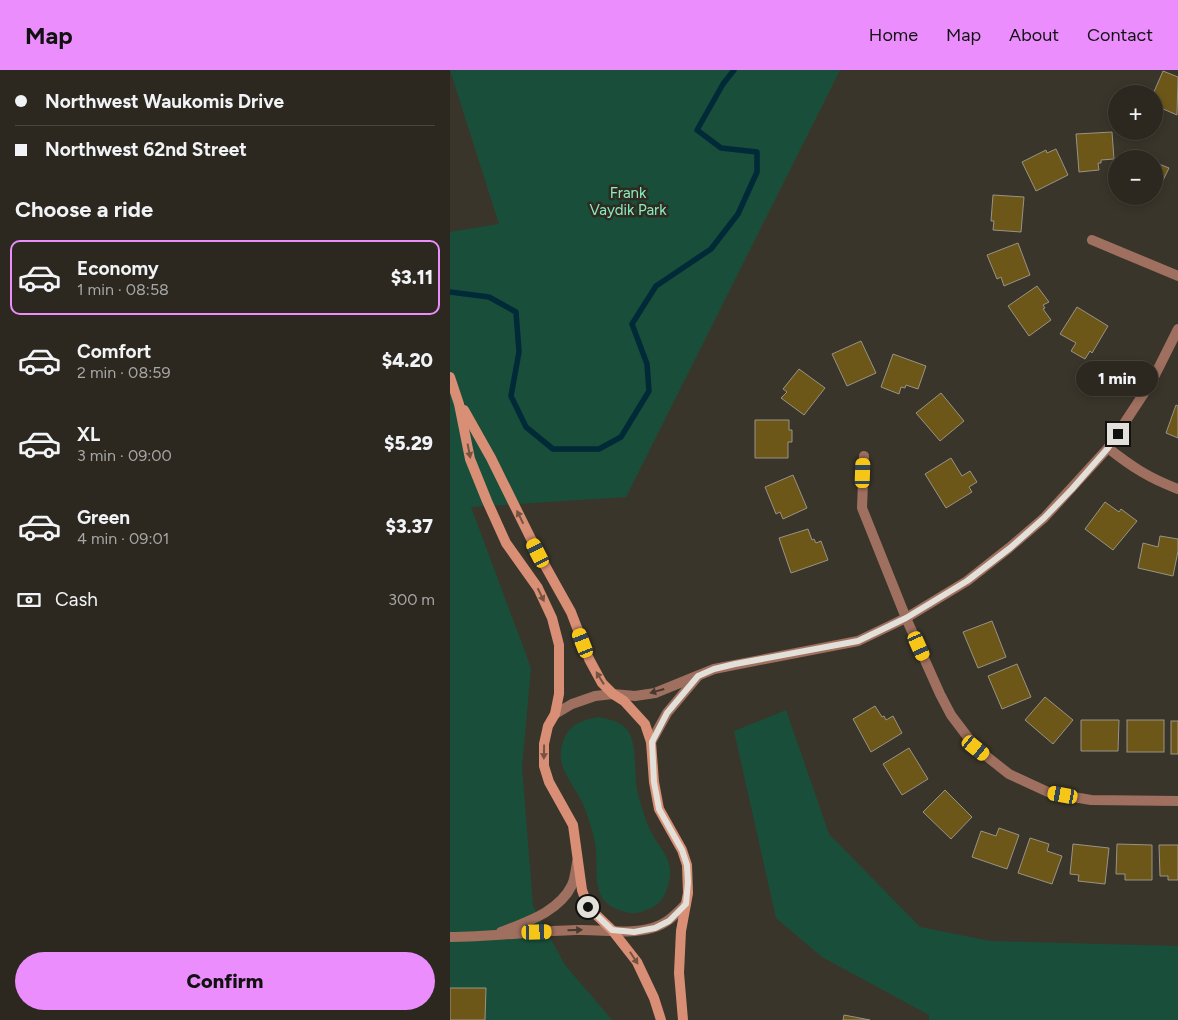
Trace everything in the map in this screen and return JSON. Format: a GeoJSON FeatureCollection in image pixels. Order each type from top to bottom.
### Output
{"type":"FeatureCollection","features":[{"type":"Feature","properties":{"kind":"main road"},"geometry":{"type":"LineString","coordinates":[[450,378],[460,404],[491,458],[538,553],[572,612],[589,659],[602,683],[613,694],[624,701],[645,724],[652,742],[654,782],[659,809],[682,850],[687,865],[688,882],[681,931],[679,973],[683,1020]]}},
{"type":"Feature","properties":{"kind":"main road"},"geometry":{"type":"LineString","coordinates":[[460,404],[470,459],[487,501],[506,543],[538,588],[552,618],[559,645],[559,694],[555,714],[548,726],[544,744],[544,766],[549,782],[573,825],[582,890],[588,907],[612,930],[636,962],[654,998],[661,1020]]}},
{"type":"Feature","properties":{"kind":"street"},"geometry":{"type":"LineString","coordinates":[[1092,240],[1178,276]]}},
{"type":"Feature","properties":{"kind":"street"},"geometry":{"type":"LineString","coordinates":[[555,714],[572,704],[594,696],[613,694],[634,696],[655,693],[714,669],[858,641],[906,618],[967,581],[1010,548],[1044,518],[1108,448],[1152,381],[1178,329]]}},
{"type":"Feature","properties":{"kind":"street"},"geometry":{"type":"LineString","coordinates":[[1108,448],[1132,467],[1153,479],[1178,489]]}},
{"type":"Feature","properties":{"kind":"street"},"geometry":{"type":"LineString","coordinates":[[864,456],[862,508],[906,618],[951,715],[976,748],[1009,774],[1050,793],[1091,800],[1178,801]]}},
{"type":"Feature","properties":{"kind":"street"},"geometry":{"type":"LineString","coordinates":[[652,742],[667,713],[698,676]]}},
{"type":"Feature","properties":{"kind":"street"},"geometry":{"type":"LineString","coordinates":[[491,937],[538,916],[553,906],[565,895],[572,884],[578,858]]}},
{"type":"Feature","properties":{"kind":"street"},"geometry":{"type":"LineString","coordinates":[[450,937],[491,937],[537,932],[612,930],[634,932],[655,928],[669,921],[686,904]]}},
{"type":"Feature","properties":{"kind":"green space","name":"Frank Vaydik Park"},"geometry":{"type":"Polygon","coordinates":[[[450,70],[840,70],[626,497],[471,507],[531,668],[522,767],[533,906],[565,965],[612,1020],[450,1020],[450,232],[499,224],[450,70]]]}},
{"type":"Feature","properties":{"kind":"green space"},"geometry":{"type":"Polygon","coordinates":[[[786,710],[829,834],[920,927],[990,941],[1178,946],[1178,1020],[929,1020],[929,1015],[822,957],[776,918],[734,731],[786,710]]]}},
{"type":"Feature","properties":{"kind":"green space"},"geometry":{"type":"Polygon","coordinates":[[[598,717],[618,723],[628,731],[633,746],[637,790],[642,810],[650,830],[665,854],[669,865],[669,881],[660,902],[647,910],[636,913],[612,907],[601,895],[597,879],[595,841],[586,811],[564,771],[562,763],[562,745],[567,733],[580,722],[598,717]]]}},
{"type":"Feature","properties":{"kind":"building"},"geometry":{"type":"Polygon","coordinates":[[[1163,71],[1178,77],[1177,115],[1163,109],[1163,85],[1157,85],[1163,71]]]}},
{"type":"Feature","properties":{"kind":"building"},"geometry":{"type":"Polygon","coordinates":[[[1108,132],[1108,140],[1113,140],[1113,150],[1108,150],[1108,159],[1101,160],[1101,163],[1098,163],[1099,170],[1079,172],[1076,134],[1108,132]]]}},
{"type":"Feature","properties":{"kind":"building"},"geometry":{"type":"Polygon","coordinates":[[[1056,149],[1068,175],[1036,191],[1022,162],[1046,150],[1047,153],[1056,149]]]}},
{"type":"Feature","properties":{"kind":"building"},"geometry":{"type":"Polygon","coordinates":[[[1163,166],[1169,168],[1163,180],[1163,166]]]}},
{"type":"Feature","properties":{"kind":"building"},"geometry":{"type":"Polygon","coordinates":[[[993,195],[1024,197],[1021,232],[993,230],[994,221],[991,221],[993,195]]]}},
{"type":"Feature","properties":{"kind":"building"},"geometry":{"type":"Polygon","coordinates":[[[1018,243],[1030,275],[1004,286],[1001,277],[997,279],[987,255],[1018,243]]]}},
{"type":"Feature","properties":{"kind":"building"},"geometry":{"type":"Polygon","coordinates":[[[1037,286],[1049,302],[1043,305],[1045,308],[1043,309],[1051,320],[1029,336],[1008,306],[1037,286]]]}},
{"type":"Feature","properties":{"kind":"building"},"geometry":{"type":"Polygon","coordinates":[[[1077,307],[1108,326],[1092,353],[1090,351],[1085,359],[1071,351],[1076,343],[1060,334],[1077,307]]]}},
{"type":"Feature","properties":{"kind":"building"},"geometry":{"type":"Polygon","coordinates":[[[861,341],[876,373],[847,386],[832,354],[861,341]]]}},
{"type":"Feature","properties":{"kind":"building"},"geometry":{"type":"Polygon","coordinates":[[[893,354],[926,366],[918,389],[906,385],[905,388],[901,387],[899,394],[881,387],[893,354]]]}},
{"type":"Feature","properties":{"kind":"building"},"geometry":{"type":"Polygon","coordinates":[[[799,369],[825,388],[804,415],[781,398],[787,392],[783,389],[799,369]]]}},
{"type":"Feature","properties":{"kind":"building"},"geometry":{"type":"Polygon","coordinates":[[[941,393],[964,421],[940,441],[916,413],[941,393]]]}},
{"type":"Feature","properties":{"kind":"building"},"geometry":{"type":"Polygon","coordinates":[[[1176,405],[1178,406],[1178,438],[1166,433],[1176,405]]]}},
{"type":"Feature","properties":{"kind":"building"},"geometry":{"type":"Polygon","coordinates":[[[755,420],[789,420],[789,430],[792,430],[792,442],[788,442],[788,458],[755,458],[755,420]]]}},
{"type":"Feature","properties":{"kind":"building"},"geometry":{"type":"Polygon","coordinates":[[[951,458],[962,476],[970,471],[977,482],[969,487],[972,492],[946,508],[925,474],[951,458]]]}},
{"type":"Feature","properties":{"kind":"building"},"geometry":{"type":"Polygon","coordinates":[[[793,475],[807,508],[783,519],[780,512],[776,514],[765,487],[793,475]]]}},
{"type":"Feature","properties":{"kind":"building"},"geometry":{"type":"Polygon","coordinates":[[[1105,502],[1119,512],[1121,509],[1137,521],[1113,550],[1085,529],[1105,502]]]}},
{"type":"Feature","properties":{"kind":"building"},"geometry":{"type":"Polygon","coordinates":[[[808,529],[812,540],[814,539],[816,543],[821,541],[828,560],[791,573],[779,538],[808,529]]]}},
{"type":"Feature","properties":{"kind":"building"},"geometry":{"type":"Polygon","coordinates":[[[1160,536],[1178,539],[1178,551],[1173,576],[1138,568],[1143,543],[1158,547],[1160,536]]]}},
{"type":"Feature","properties":{"kind":"building"},"geometry":{"type":"Polygon","coordinates":[[[992,621],[1006,657],[978,668],[963,632],[992,621]]]}},
{"type":"Feature","properties":{"kind":"building"},"geometry":{"type":"Polygon","coordinates":[[[1017,664],[1031,697],[1002,709],[988,676],[1017,664]]]}},
{"type":"Feature","properties":{"kind":"building"},"geometry":{"type":"Polygon","coordinates":[[[1045,697],[1073,720],[1053,744],[1025,720],[1045,697]]]}},
{"type":"Feature","properties":{"kind":"building"},"geometry":{"type":"Polygon","coordinates":[[[875,706],[886,720],[893,716],[902,733],[871,752],[853,719],[875,706]]]}},
{"type":"Feature","properties":{"kind":"building"},"geometry":{"type":"Polygon","coordinates":[[[1081,720],[1119,720],[1118,751],[1081,751],[1081,720]]]}},
{"type":"Feature","properties":{"kind":"building"},"geometry":{"type":"Polygon","coordinates":[[[1127,720],[1164,720],[1164,752],[1127,752],[1127,720]]]}},
{"type":"Feature","properties":{"kind":"building"},"geometry":{"type":"Polygon","coordinates":[[[1171,721],[1178,721],[1178,754],[1171,754],[1171,721]]]}},
{"type":"Feature","properties":{"kind":"building"},"geometry":{"type":"Polygon","coordinates":[[[909,748],[928,779],[902,795],[883,764],[909,748]]]}},
{"type":"Feature","properties":{"kind":"building"},"geometry":{"type":"Polygon","coordinates":[[[945,790],[972,817],[951,839],[923,812],[945,790]]]}},
{"type":"Feature","properties":{"kind":"building"},"geometry":{"type":"Polygon","coordinates":[[[999,828],[1019,835],[1007,869],[972,857],[981,831],[996,836],[999,828]]]}},
{"type":"Feature","properties":{"kind":"building"},"geometry":{"type":"Polygon","coordinates":[[[1030,838],[1049,844],[1047,851],[1062,856],[1052,884],[1018,873],[1030,838]]]}},
{"type":"Feature","properties":{"kind":"building"},"geometry":{"type":"Polygon","coordinates":[[[1073,844],[1109,848],[1105,884],[1078,881],[1079,875],[1070,874],[1073,844]]]}},
{"type":"Feature","properties":{"kind":"building"},"geometry":{"type":"Polygon","coordinates":[[[1117,844],[1152,845],[1152,880],[1125,880],[1125,874],[1116,874],[1117,844]]]}},
{"type":"Feature","properties":{"kind":"building"},"geometry":{"type":"Polygon","coordinates":[[[1159,845],[1178,845],[1178,880],[1168,880],[1168,876],[1160,876],[1159,845]]]}},
{"type":"Feature","properties":{"kind":"building"},"geometry":{"type":"Polygon","coordinates":[[[450,988],[486,988],[485,1020],[450,1020],[450,988]]]}},
{"type":"Feature","properties":{"kind":"building"},"geometry":{"type":"Polygon","coordinates":[[[844,1015],[870,1020],[843,1020],[844,1015]]]}},
{"type":"Feature","properties":{"kind":"waterway"},"geometry":{"type":"LineString","coordinates":[[450,292],[489,297],[516,312],[519,352],[511,396],[526,427],[553,449],[599,449],[621,437],[649,391],[647,364],[632,324],[656,286],[711,249],[738,214],[757,172],[757,152],[721,148],[697,130],[723,84],[734,70]]}},
{"type":"Feature","properties":{"kind":"route"},"geometry":{"type":"LineString","coordinates":[[588,907],[612,930],[634,932],[655,928],[669,921],[686,904],[688,893],[687,865],[682,850],[659,809],[654,782],[652,742],[667,713],[698,676],[714,669],[735,664],[858,641],[906,618],[967,581],[1010,548],[1044,518],[1072,489],[1118,434]]}}]}
